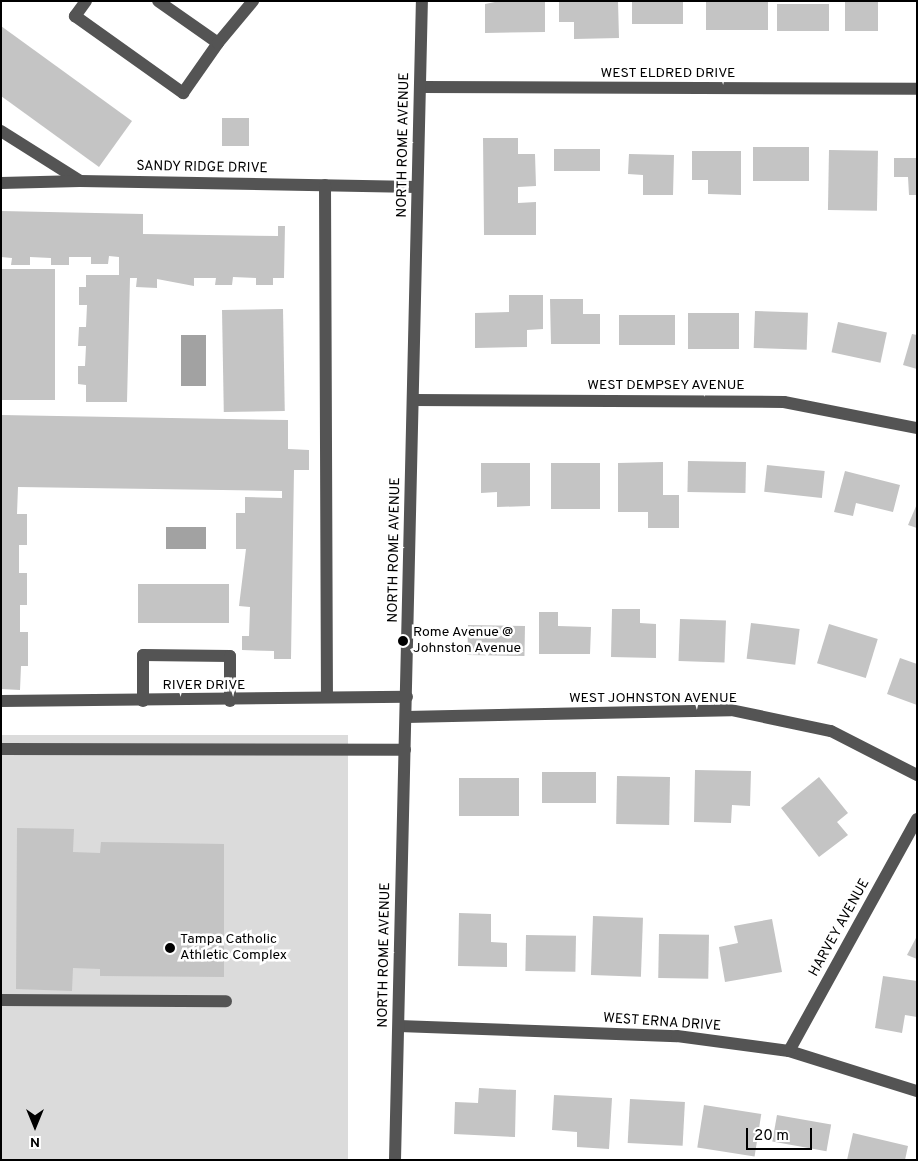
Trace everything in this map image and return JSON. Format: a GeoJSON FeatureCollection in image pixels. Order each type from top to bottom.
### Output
{"type":"FeatureCollection","features":[{"type":"Feature","properties":{"kind":"street"},"geometry":{"type":"LineString","coordinates":[[86,1],[75,16],[183,93],[218,43],[253,1]]}},
{"type":"Feature","properties":{"kind":"street"},"geometry":{"type":"LineString","coordinates":[[158,1],[218,43]]}},
{"type":"Feature","properties":{"kind":"street","name":"NORTH ROME AVENUE"},"geometry":{"type":"LineString","coordinates":[[395,1160],[422,1]]}},
{"type":"Feature","properties":{"kind":"street","name":"WEST ELDRED DRIVE"},"geometry":{"type":"LineString","coordinates":[[420,87],[917,89]]}},
{"type":"Feature","properties":{"kind":"street"},"geometry":{"type":"LineString","coordinates":[[1,131],[80,181]]}},
{"type":"Feature","properties":{"kind":"street","name":"SANDY RIDGE DRIVE"},"geometry":{"type":"LineString","coordinates":[[1,182],[80,181],[418,187]]}},
{"type":"Feature","properties":{"kind":"street"},"geometry":{"type":"LineString","coordinates":[[325,186],[328,697]]}},
{"type":"Feature","properties":{"kind":"street","name":"WEST DEMPSEY AVENUE"},"geometry":{"type":"LineString","coordinates":[[413,400],[784,402],[917,428]]}},
{"type":"Feature","properties":{"kind":"street"},"geometry":{"type":"LineString","coordinates":[[143,701],[143,655],[152,655],[230,656],[230,701]]}},
{"type":"Feature","properties":{"kind":"street","name":"RIVER DRIVE"},"geometry":{"type":"LineString","coordinates":[[1,701],[230,701],[328,697],[407,697]]}},
{"type":"Feature","properties":{"kind":"street","name":"WEST JOHNSTON AVENUE"},"geometry":{"type":"LineString","coordinates":[[406,717],[731,710],[831,731],[917,775]]}},
{"type":"Feature","properties":{"kind":"street"},"geometry":{"type":"LineString","coordinates":[[1,749],[405,750]]}},
{"type":"Feature","properties":{"kind":"street","name":"HARVEY AVENUE"},"geometry":{"type":"LineString","coordinates":[[790,1051],[917,819]]}},
{"type":"Feature","properties":{"kind":"street"},"geometry":{"type":"LineString","coordinates":[[1,1000],[226,1001]]}},
{"type":"Feature","properties":{"kind":"street","name":"WEST ERNA DRIVE"},"geometry":{"type":"LineString","coordinates":[[399,1026],[677,1036],[790,1051],[917,1090]]}},
{"type":"Feature","properties":{"kind":"shaded area"},"geometry":{"type":"Polygon","coordinates":[[[181,335],[206,335],[206,386],[181,386],[181,335]]]}},
{"type":"Feature","properties":{"kind":"shaded area"},"geometry":{"type":"Polygon","coordinates":[[[166,527],[206,527],[206,549],[166,549],[166,527]]]}},
{"type":"Feature","properties":{"kind":"shaded area","name":"Tampa Catholic Athletic Complex"},"geometry":{"type":"Polygon","coordinates":[[[1,735],[348,735],[348,1160],[1,1160],[1,735]]]}},
{"type":"Feature","properties":{"kind":"building"},"geometry":{"type":"Polygon","coordinates":[[[500,1],[545,1],[545,32],[485,33],[485,4],[500,1]]]}},
{"type":"Feature","properties":{"kind":"building"},"geometry":{"type":"Polygon","coordinates":[[[559,1],[618,1],[619,38],[574,39],[574,22],[559,22],[559,1]]]}},
{"type":"Feature","properties":{"kind":"building"},"geometry":{"type":"Polygon","coordinates":[[[632,1],[683,1],[683,24],[632,24],[632,1]]]}},
{"type":"Feature","properties":{"kind":"building"},"geometry":{"type":"Polygon","coordinates":[[[706,1],[768,1],[768,30],[706,30],[706,1]]]}},
{"type":"Feature","properties":{"kind":"building"},"geometry":{"type":"Polygon","coordinates":[[[845,1],[878,1],[878,31],[845,31],[845,1]]]}},
{"type":"Feature","properties":{"kind":"building"},"geometry":{"type":"Polygon","coordinates":[[[777,4],[829,4],[829,31],[777,31],[777,4]]]}},
{"type":"Feature","properties":{"kind":"building"},"geometry":{"type":"Polygon","coordinates":[[[1,26],[132,121],[99,167],[1,96],[1,26]]]}},
{"type":"Feature","properties":{"kind":"building"},"geometry":{"type":"Polygon","coordinates":[[[222,118],[249,118],[249,146],[222,146],[222,118]]]}},
{"type":"Feature","properties":{"kind":"building"},"geometry":{"type":"Polygon","coordinates":[[[483,138],[518,138],[518,154],[535,154],[536,186],[518,187],[518,203],[536,202],[536,235],[484,235],[483,138]]]}},
{"type":"Feature","properties":{"kind":"building"},"geometry":{"type":"Polygon","coordinates":[[[753,147],[809,147],[809,181],[753,181],[753,147]]]}},
{"type":"Feature","properties":{"kind":"building"},"geometry":{"type":"Polygon","coordinates":[[[554,149],[600,149],[600,171],[554,171],[554,149]]]}},
{"type":"Feature","properties":{"kind":"building"},"geometry":{"type":"Polygon","coordinates":[[[829,150],[878,151],[877,211],[828,210],[829,150]]]}},
{"type":"Feature","properties":{"kind":"building"},"geometry":{"type":"Polygon","coordinates":[[[692,151],[741,151],[741,195],[708,194],[708,180],[692,180],[692,151]]]}},
{"type":"Feature","properties":{"kind":"building"},"geometry":{"type":"Polygon","coordinates":[[[629,154],[674,155],[673,195],[643,195],[643,175],[628,174],[629,154]]]}},
{"type":"Feature","properties":{"kind":"building"},"geometry":{"type":"Polygon","coordinates":[[[894,158],[917,158],[917,195],[909,195],[908,177],[894,177],[894,158]]]}},
{"type":"Feature","properties":{"kind":"building"},"geometry":{"type":"Polygon","coordinates":[[[1,211],[143,214],[143,234],[278,236],[278,226],[285,226],[284,278],[273,278],[273,285],[256,285],[256,278],[233,277],[232,285],[215,285],[216,278],[194,278],[194,286],[157,279],[157,288],[136,287],[137,278],[130,278],[127,402],[86,402],[86,385],[78,384],[78,366],[85,366],[86,346],[78,346],[79,327],[86,327],[87,305],[79,305],[79,287],[86,287],[86,275],[119,275],[119,257],[109,256],[108,264],[91,264],[91,257],[69,257],[69,265],[51,265],[51,258],[30,257],[30,265],[11,265],[12,258],[1,257],[1,211]]]}},
{"type":"Feature","properties":{"kind":"building"},"geometry":{"type":"Polygon","coordinates":[[[1,269],[55,269],[55,400],[1,400],[1,269]]]}},
{"type":"Feature","properties":{"kind":"building"},"geometry":{"type":"Polygon","coordinates":[[[509,295],[543,295],[543,329],[527,330],[527,347],[475,348],[475,313],[509,312],[509,295]]]}},
{"type":"Feature","properties":{"kind":"building"},"geometry":{"type":"Polygon","coordinates":[[[550,299],[583,299],[583,314],[600,314],[600,344],[551,344],[550,299]]]}},
{"type":"Feature","properties":{"kind":"building"},"geometry":{"type":"Polygon","coordinates":[[[283,309],[285,411],[224,412],[222,310],[283,309]]]}},
{"type":"Feature","properties":{"kind":"building"},"geometry":{"type":"Polygon","coordinates":[[[755,311],[808,313],[807,350],[754,348],[755,311]]]}},
{"type":"Feature","properties":{"kind":"building"},"geometry":{"type":"Polygon","coordinates":[[[688,313],[739,313],[739,349],[688,349],[688,313]]]}},
{"type":"Feature","properties":{"kind":"building"},"geometry":{"type":"Polygon","coordinates":[[[619,315],[675,315],[675,345],[619,345],[619,315]]]}},
{"type":"Feature","properties":{"kind":"building"},"geometry":{"type":"Polygon","coordinates":[[[838,322],[887,332],[880,363],[832,352],[838,322]]]}},
{"type":"Feature","properties":{"kind":"building"},"geometry":{"type":"Polygon","coordinates":[[[912,334],[917,335],[917,369],[903,365],[912,334]]]}},
{"type":"Feature","properties":{"kind":"building"},"geometry":{"type":"Polygon","coordinates":[[[1,415],[288,420],[288,449],[309,450],[309,470],[294,470],[291,659],[274,659],[274,651],[242,650],[242,636],[249,636],[250,607],[239,606],[246,549],[236,549],[236,513],[245,513],[245,497],[282,498],[282,491],[18,487],[17,514],[27,514],[27,545],[19,545],[19,573],[27,573],[27,605],[20,605],[20,632],[28,632],[28,666],[21,666],[20,690],[1,689],[1,415]]]}},
{"type":"Feature","properties":{"kind":"building"},"geometry":{"type":"Polygon","coordinates":[[[688,461],[746,462],[745,493],[687,492],[688,461]]]}},
{"type":"Feature","properties":{"kind":"building"},"geometry":{"type":"Polygon","coordinates":[[[663,462],[663,495],[679,495],[679,528],[648,528],[648,512],[618,512],[618,463],[663,462]]]}},
{"type":"Feature","properties":{"kind":"building"},"geometry":{"type":"Polygon","coordinates":[[[481,463],[530,463],[530,506],[497,507],[497,492],[481,493],[481,463]]]}},
{"type":"Feature","properties":{"kind":"building"},"geometry":{"type":"Polygon","coordinates":[[[551,463],[600,463],[600,509],[551,509],[551,463]]]}},
{"type":"Feature","properties":{"kind":"building"},"geometry":{"type":"Polygon","coordinates":[[[767,465],[825,471],[822,498],[764,492],[767,465]]]}},
{"type":"Feature","properties":{"kind":"building"},"geometry":{"type":"Polygon","coordinates":[[[845,471],[900,485],[893,512],[856,503],[853,516],[834,512],[845,471]]]}},
{"type":"Feature","properties":{"kind":"building"},"geometry":{"type":"Polygon","coordinates":[[[917,504],[917,528],[908,525],[917,504]]]}},
{"type":"Feature","properties":{"kind":"building"},"geometry":{"type":"Polygon","coordinates":[[[138,584],[229,584],[229,623],[138,623],[138,584]]]}},
{"type":"Feature","properties":{"kind":"building"},"geometry":{"type":"Polygon","coordinates":[[[612,609],[640,609],[640,623],[656,624],[656,658],[611,657],[612,609]]]}},
{"type":"Feature","properties":{"kind":"building"},"geometry":{"type":"Polygon","coordinates":[[[539,612],[558,612],[558,626],[591,627],[590,654],[539,654],[539,612]]]}},
{"type":"Feature","properties":{"kind":"building"},"geometry":{"type":"Polygon","coordinates":[[[680,619],[726,621],[725,663],[679,661],[680,619]]]}},
{"type":"Feature","properties":{"kind":"building"},"geometry":{"type":"Polygon","coordinates":[[[751,623],[800,629],[795,665],[747,659],[751,623]]]}},
{"type":"Feature","properties":{"kind":"building"},"geometry":{"type":"Polygon","coordinates":[[[829,624],[878,639],[866,678],[817,663],[829,624]]]}},
{"type":"Feature","properties":{"kind":"building"},"geometry":{"type":"Polygon","coordinates":[[[468,625],[525,626],[524,656],[467,655],[468,625]]]}},
{"type":"Feature","properties":{"kind":"building"},"geometry":{"type":"Polygon","coordinates":[[[900,658],[917,664],[917,705],[887,694],[900,658]]]}},
{"type":"Feature","properties":{"kind":"building"},"geometry":{"type":"Polygon","coordinates":[[[695,770],[751,771],[750,806],[732,805],[731,823],[694,822],[695,770]]]}},
{"type":"Feature","properties":{"kind":"building"},"geometry":{"type":"Polygon","coordinates":[[[542,772],[596,772],[596,803],[542,803],[542,772]]]}},
{"type":"Feature","properties":{"kind":"building"},"geometry":{"type":"Polygon","coordinates":[[[617,776],[670,777],[669,825],[616,824],[617,776]]]}},
{"type":"Feature","properties":{"kind":"building"},"geometry":{"type":"Polygon","coordinates":[[[819,777],[848,813],[837,822],[848,835],[819,857],[781,808],[819,777]]]}},
{"type":"Feature","properties":{"kind":"building"},"geometry":{"type":"Polygon","coordinates":[[[459,778],[519,778],[519,816],[459,816],[459,778]]]}},
{"type":"Feature","properties":{"kind":"building"},"geometry":{"type":"Polygon","coordinates":[[[17,828],[74,829],[73,852],[100,853],[101,842],[224,844],[224,977],[100,976],[100,969],[73,968],[72,991],[16,989],[17,828]]]}},
{"type":"Feature","properties":{"kind":"building"},"geometry":{"type":"Polygon","coordinates":[[[459,913],[491,914],[491,942],[507,943],[507,967],[458,966],[459,913]]]}},
{"type":"Feature","properties":{"kind":"building"},"geometry":{"type":"Polygon","coordinates":[[[593,916],[643,918],[641,977],[591,975],[593,916]]]}},
{"type":"Feature","properties":{"kind":"building"},"geometry":{"type":"Polygon","coordinates":[[[772,919],[782,972],[725,982],[719,947],[738,943],[734,926],[772,919]]]}},
{"type":"Feature","properties":{"kind":"building"},"geometry":{"type":"Polygon","coordinates":[[[659,934],[709,935],[708,979],[658,978],[659,934]]]}},
{"type":"Feature","properties":{"kind":"building"},"geometry":{"type":"Polygon","coordinates":[[[526,935],[576,936],[575,972],[525,971],[526,935]]]}},
{"type":"Feature","properties":{"kind":"building"},"geometry":{"type":"Polygon","coordinates":[[[917,936],[917,959],[907,955],[917,936]]]}},
{"type":"Feature","properties":{"kind":"building"},"geometry":{"type":"Polygon","coordinates":[[[883,976],[917,981],[917,1017],[905,1015],[902,1033],[875,1028],[883,976]]]}},
{"type":"Feature","properties":{"kind":"building"},"geometry":{"type":"Polygon","coordinates":[[[479,1088],[516,1090],[515,1137],[454,1134],[455,1102],[478,1103],[479,1088]]]}},
{"type":"Feature","properties":{"kind":"building"},"geometry":{"type":"Polygon","coordinates":[[[554,1095],[612,1098],[609,1149],[577,1147],[577,1132],[552,1130],[554,1095]]]}},
{"type":"Feature","properties":{"kind":"building"},"geometry":{"type":"Polygon","coordinates":[[[630,1099],[685,1102],[683,1146],[628,1143],[630,1099]]]}},
{"type":"Feature","properties":{"kind":"building"},"geometry":{"type":"Polygon","coordinates":[[[704,1105],[761,1114],[755,1157],[697,1147],[704,1105]]]}},
{"type":"Feature","properties":{"kind":"building"},"geometry":{"type":"Polygon","coordinates":[[[777,1115],[831,1125],[826,1151],[772,1142],[777,1115]]]}},
{"type":"Feature","properties":{"kind":"building"},"geometry":{"type":"Polygon","coordinates":[[[853,1133],[908,1146],[905,1160],[847,1160],[853,1133]]]}},
{"type":"Feature","properties":{"kind":"place","name":"Rome Avenue @ Johnston Avenue"},"geometry":{"type":"Point","coordinates":[403,641]}},
{"type":"Feature","properties":{"kind":"place","name":"Tampa Catholic Athletic Complex"},"geometry":{"type":"Point","coordinates":[170,948]}}]}
